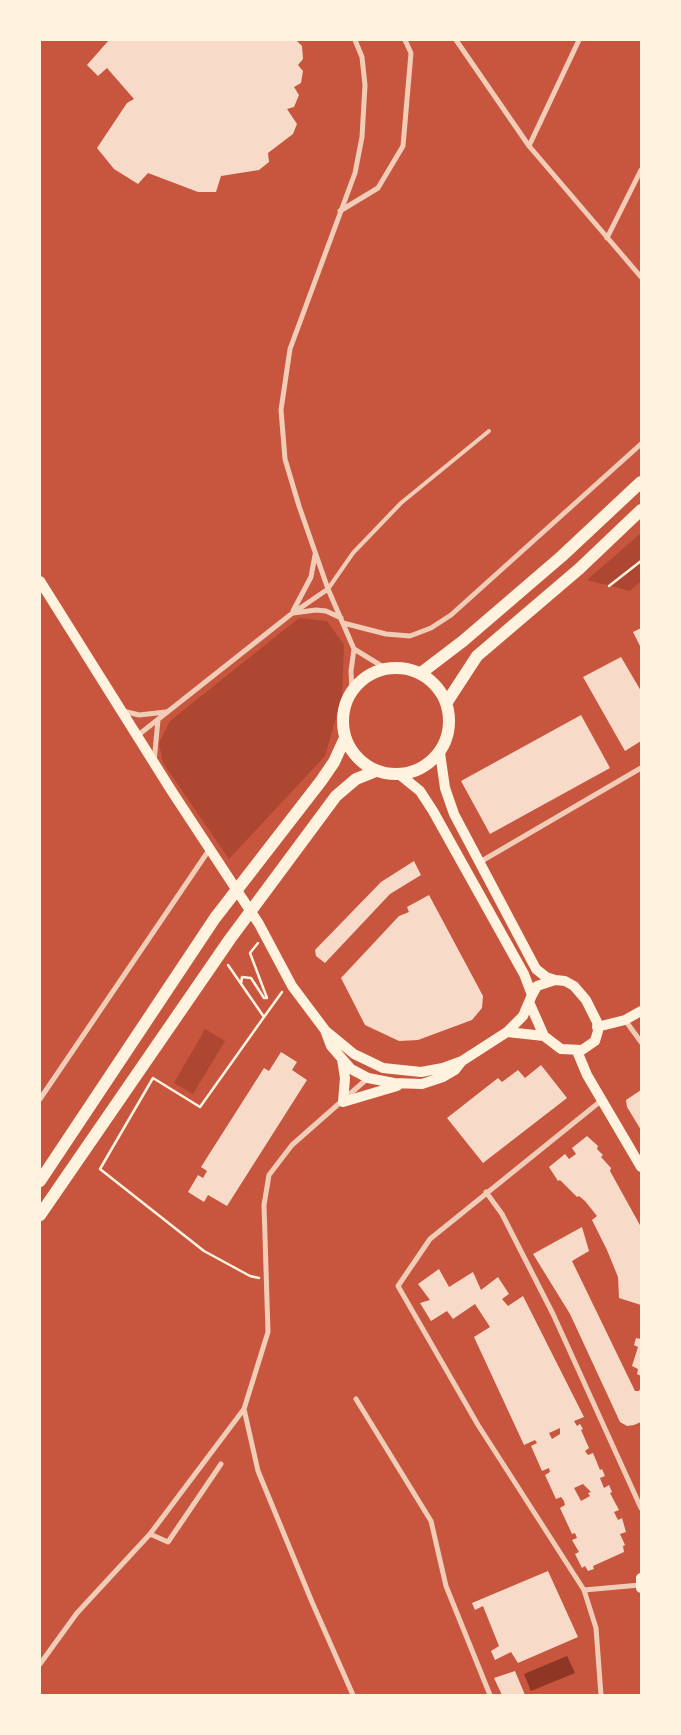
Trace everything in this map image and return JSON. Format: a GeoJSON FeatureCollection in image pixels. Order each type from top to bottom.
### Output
{"type":"FeatureCollection","features":[{"type":"Feature","properties":{"kind":"main road"},"geometry":{"type":"LineString","coordinates":[[421,673],[463,641],[562,556],[641,482]]}},
{"type":"Feature","properties":{"kind":"main road"},"geometry":{"type":"LineString","coordinates":[[447,702],[477,656],[579,569],[641,510]]}},
{"type":"Feature","properties":{"kind":"main road"},"geometry":{"type":"LineString","coordinates":[[40,581],[136,736],[259,924],[290,982],[325,1030],[349,1050],[371,1063],[392,1070],[421,1072],[432,1070]]}},
{"type":"Feature","properties":{"kind":"main road"},"geometry":{"type":"LineString","coordinates":[[385,668],[403,668],[421,673],[436,685],[447,702],[450,719],[448,737],[440,753],[429,764],[415,771],[399,774],[376,770],[363,763],[352,752],[345,738],[342,720],[346,702],[352,692],[368,675],[385,668]]}},
{"type":"Feature","properties":{"kind":"main road"},"geometry":{"type":"LineString","coordinates":[[40,1181],[215,918],[334,762],[345,738]]}},
{"type":"Feature","properties":{"kind":"main road"},"geometry":{"type":"LineString","coordinates":[[440,753],[445,788],[454,814],[536,969],[546,977],[565,981],[581,994],[594,1013],[597,1027],[595,1041],[582,1050],[577,1051],[561,1048],[544,1036],[507,1032]]}},
{"type":"Feature","properties":{"kind":"main road"},"geometry":{"type":"LineString","coordinates":[[40,1215],[220,953],[336,796],[356,779],[376,770]]}},
{"type":"Feature","properties":{"kind":"main road"},"geometry":{"type":"LineString","coordinates":[[399,774],[420,791],[433,811],[524,974],[530,998],[544,1036]]}},
{"type":"Feature","properties":{"kind":"main road"},"geometry":{"type":"LineString","coordinates":[[368,1078],[372,1073],[378,1071],[417,1077],[462,1060],[507,1032],[523,1016],[537,986],[555,980]]}},
{"type":"Feature","properties":{"kind":"main road"},"geometry":{"type":"LineString","coordinates":[[597,1027],[625,1020],[641,1011]]}},
{"type":"Feature","properties":{"kind":"main road"},"geometry":{"type":"LineString","coordinates":[[325,1030],[331,1046],[351,1069],[368,1078],[405,1084],[422,1084],[443,1077],[455,1070],[462,1060]]}},
{"type":"Feature","properties":{"kind":"main road"},"geometry":{"type":"LineString","coordinates":[[349,1050],[351,1057],[366,1070],[368,1078]]}},
{"type":"Feature","properties":{"kind":"main road"},"geometry":{"type":"LineString","coordinates":[[577,1051],[587,1075],[641,1167]]}},
{"type":"Feature","properties":{"kind":"main road"},"geometry":{"type":"LineString","coordinates":[[342,1058],[345,1078],[343,1102],[405,1084]]}},
{"type":"Feature","properties":{"kind":"street"},"geometry":{"type":"LineString","coordinates":[[352,692],[351,671],[354,649],[328,589],[285,459],[281,410],[290,349],[339,211],[355,173],[362,137],[365,85],[362,57],[355,40]]}},
{"type":"Feature","properties":{"kind":"street"},"geometry":{"type":"LineString","coordinates":[[339,211],[378,188],[403,146],[411,53],[405,40]]}},
{"type":"Feature","properties":{"kind":"street"},"geometry":{"type":"LineString","coordinates":[[456,40],[529,146],[641,277]]}},
{"type":"Feature","properties":{"kind":"street"},"geometry":{"type":"LineString","coordinates":[[529,146],[579,40]]}},
{"type":"Feature","properties":{"kind":"street"},"geometry":{"type":"LineString","coordinates":[[607,238],[641,170]]}},
{"type":"Feature","properties":{"kind":"street"},"geometry":{"type":"LineString","coordinates":[[292,613],[316,610],[326,611],[342,621],[386,634],[410,636],[431,628],[451,615],[641,444]]}},
{"type":"Feature","properties":{"kind":"street"},"geometry":{"type":"LineString","coordinates":[[292,613],[311,577],[316,554]]}},
{"type":"Feature","properties":{"kind":"street"},"geometry":{"type":"LineString","coordinates":[[136,736],[292,613],[328,589]]}},
{"type":"Feature","properties":{"kind":"street"},"geometry":{"type":"LineString","coordinates":[[354,649],[385,668]]}},
{"type":"Feature","properties":{"kind":"street"},"geometry":{"type":"LineString","coordinates":[[120,710],[139,715],[167,712]]}},
{"type":"Feature","properties":{"kind":"street"},"geometry":{"type":"LineString","coordinates":[[154,764],[158,720]]}},
{"type":"Feature","properties":{"kind":"street"},"geometry":{"type":"LineString","coordinates":[[480,862],[641,768]]}},
{"type":"Feature","properties":{"kind":"street"},"geometry":{"type":"LineString","coordinates":[[40,1099],[209,850]]}},
{"type":"Feature","properties":{"kind":"street"},"geometry":{"type":"LineString","coordinates":[[625,1020],[641,1042]]}},
{"type":"Feature","properties":{"kind":"street"},"geometry":{"type":"LineString","coordinates":[[40,1664],[77,1613],[150,1534],[244,1410],[268,1332],[264,1205],[269,1175],[292,1145],[368,1078]]}},
{"type":"Feature","properties":{"kind":"street"},"geometry":{"type":"LineString","coordinates":[[601,1695],[596,1628],[584,1590],[478,1424],[398,1286],[430,1239],[486,1192],[603,1100]]}},
{"type":"Feature","properties":{"kind":"street"},"geometry":{"type":"LineString","coordinates":[[486,1192],[502,1214],[553,1314],[641,1508]]}},
{"type":"Feature","properties":{"kind":"street"},"geometry":{"type":"LineString","coordinates":[[356,1399],[431,1521],[446,1586],[490,1695]]}},
{"type":"Feature","properties":{"kind":"street"},"geometry":{"type":"LineString","coordinates":[[244,1410],[258,1471],[353,1695]]}},
{"type":"Feature","properties":{"kind":"street"},"geometry":{"type":"LineString","coordinates":[[150,1534],[168,1542],[221,1464]]}},
{"type":"Feature","properties":{"kind":"street"},"geometry":{"type":"LineString","coordinates":[[584,1590],[641,1584]]}},
{"type":"Feature","properties":{"kind":"lane"},"geometry":{"type":"LineString","coordinates":[[328,589],[353,553],[402,503],[489,431]]}},
{"type":"Feature","properties":{"kind":"path"},"geometry":{"type":"LineString","coordinates":[[608,586],[641,561]]}},
{"type":"Feature","properties":{"kind":"path"},"geometry":{"type":"LineString","coordinates":[[241,984],[242,977],[251,978],[264,998],[267,998],[268,994],[259,979],[250,953],[265,934]]}},
{"type":"Feature","properties":{"kind":"path"},"geometry":{"type":"LineString","coordinates":[[220,953],[264,1017]]}},
{"type":"Feature","properties":{"kind":"path"},"geometry":{"type":"LineString","coordinates":[[266,1278],[250,1276],[204,1251],[100,1169],[153,1078],[200,1107],[290,982]]}},
{"type":"Feature","properties":{"kind":"shaded area"},"geometry":{"type":"Polygon","coordinates":[[[641,533],[641,581],[630,591],[587,580],[641,533]]]}},
{"type":"Feature","properties":{"kind":"shaded area"},"geometry":{"type":"Polygon","coordinates":[[[299,618],[327,621],[344,645],[342,697],[325,756],[229,859],[163,763],[159,743],[170,721],[299,618]]]}},
{"type":"Feature","properties":{"kind":"shaded area"},"geometry":{"type":"Polygon","coordinates":[[[205,1029],[225,1041],[193,1094],[174,1083],[205,1029]]]}},
{"type":"Feature","properties":{"kind":"shaded area"},"geometry":{"type":"Polygon","coordinates":[[[567,1656],[575,1673],[531,1691],[524,1674],[567,1656]]]}},
{"type":"Feature","properties":{"kind":"building"},"geometry":{"type":"Polygon","coordinates":[[[109,40],[296,40],[302,46],[303,59],[298,65],[303,71],[301,83],[294,87],[299,95],[294,107],[287,109],[297,124],[293,134],[268,153],[269,162],[259,170],[221,176],[216,192],[198,192],[148,173],[138,184],[114,169],[97,148],[127,103],[134,99],[107,68],[98,76],[87,65],[109,40]]]}},
{"type":"Feature","properties":{"kind":"building"},"geometry":{"type":"Polygon","coordinates":[[[641,628],[641,648],[633,632],[641,628]]]}},
{"type":"Feature","properties":{"kind":"building"},"geometry":{"type":"Polygon","coordinates":[[[621,657],[641,691],[641,741],[625,751],[583,677],[621,657]]]}},
{"type":"Feature","properties":{"kind":"building"},"geometry":{"type":"Polygon","coordinates":[[[581,715],[610,768],[490,834],[461,781],[581,715]]]}},
{"type":"Feature","properties":{"kind":"building"},"geometry":{"type":"Polygon","coordinates":[[[414,861],[421,875],[390,894],[325,963],[316,956],[315,950],[381,882],[414,861]]]}},
{"type":"Feature","properties":{"kind":"building"},"geometry":{"type":"Polygon","coordinates":[[[429,895],[483,996],[482,1008],[472,1020],[418,1040],[399,1041],[365,1025],[341,978],[399,916],[409,912],[407,907],[429,895]]]}},
{"type":"Feature","properties":{"kind":"building"},"geometry":{"type":"Polygon","coordinates":[[[281,1052],[297,1062],[292,1070],[307,1080],[227,1206],[208,1195],[204,1202],[188,1192],[198,1175],[203,1178],[207,1171],[201,1167],[264,1068],[269,1071],[281,1052]]]}},
{"type":"Feature","properties":{"kind":"building"},"geometry":{"type":"Polygon","coordinates":[[[541,1065],[567,1098],[483,1163],[447,1118],[498,1078],[502,1082],[518,1070],[525,1078],[541,1065]]]}},
{"type":"Feature","properties":{"kind":"building"},"geometry":{"type":"Polygon","coordinates":[[[641,1090],[641,1130],[627,1107],[626,1100],[641,1090]]]}},
{"type":"Feature","properties":{"kind":"building"},"geometry":{"type":"Polygon","coordinates":[[[587,1136],[598,1146],[597,1149],[603,1155],[601,1157],[611,1168],[610,1171],[641,1227],[641,1305],[619,1298],[618,1277],[592,1220],[597,1216],[585,1201],[579,1196],[577,1197],[560,1180],[558,1181],[549,1167],[565,1154],[569,1159],[576,1154],[572,1148],[587,1136]]]}},
{"type":"Feature","properties":{"kind":"building"},"geometry":{"type":"Polygon","coordinates":[[[582,1227],[589,1251],[572,1261],[635,1391],[639,1391],[641,1387],[641,1422],[634,1425],[627,1426],[620,1422],[570,1314],[533,1254],[582,1227]]]}},
{"type":"Feature","properties":{"kind":"building"},"geometry":{"type":"Polygon","coordinates":[[[439,1269],[449,1287],[473,1272],[481,1290],[498,1277],[509,1294],[502,1299],[508,1306],[523,1296],[584,1417],[574,1421],[577,1426],[580,1424],[583,1429],[581,1430],[589,1448],[585,1451],[588,1455],[593,1453],[600,1470],[602,1469],[605,1476],[600,1478],[604,1488],[609,1485],[612,1492],[610,1493],[619,1510],[614,1512],[618,1520],[622,1518],[626,1532],[620,1534],[625,1545],[623,1546],[624,1552],[593,1566],[594,1569],[588,1571],[585,1566],[582,1568],[575,1554],[579,1552],[572,1540],[577,1538],[575,1533],[572,1534],[560,1508],[565,1505],[564,1501],[561,1497],[556,1499],[545,1475],[550,1472],[549,1468],[542,1471],[531,1446],[537,1443],[535,1440],[524,1445],[474,1337],[490,1327],[475,1304],[453,1319],[447,1311],[431,1321],[420,1303],[430,1300],[418,1284],[439,1269]],[[560,1428],[549,1433],[552,1439],[560,1434],[560,1428]],[[583,1484],[574,1488],[581,1501],[590,1496],[588,1493],[591,1492],[583,1484]]]}},
{"type":"Feature","properties":{"kind":"building"},"geometry":{"type":"Polygon","coordinates":[[[636,1338],[641,1339],[641,1376],[637,1374],[638,1369],[632,1366],[638,1347],[634,1345],[636,1338]]]}},
{"type":"Feature","properties":{"kind":"building"},"geometry":{"type":"Polygon","coordinates":[[[548,1571],[578,1637],[518,1663],[511,1652],[495,1660],[491,1651],[499,1646],[483,1606],[475,1610],[472,1603],[548,1571]]]}},
{"type":"Feature","properties":{"kind":"building"},"geometry":{"type":"Polygon","coordinates":[[[515,1671],[525,1695],[502,1695],[494,1678],[515,1671]]]}}]}
